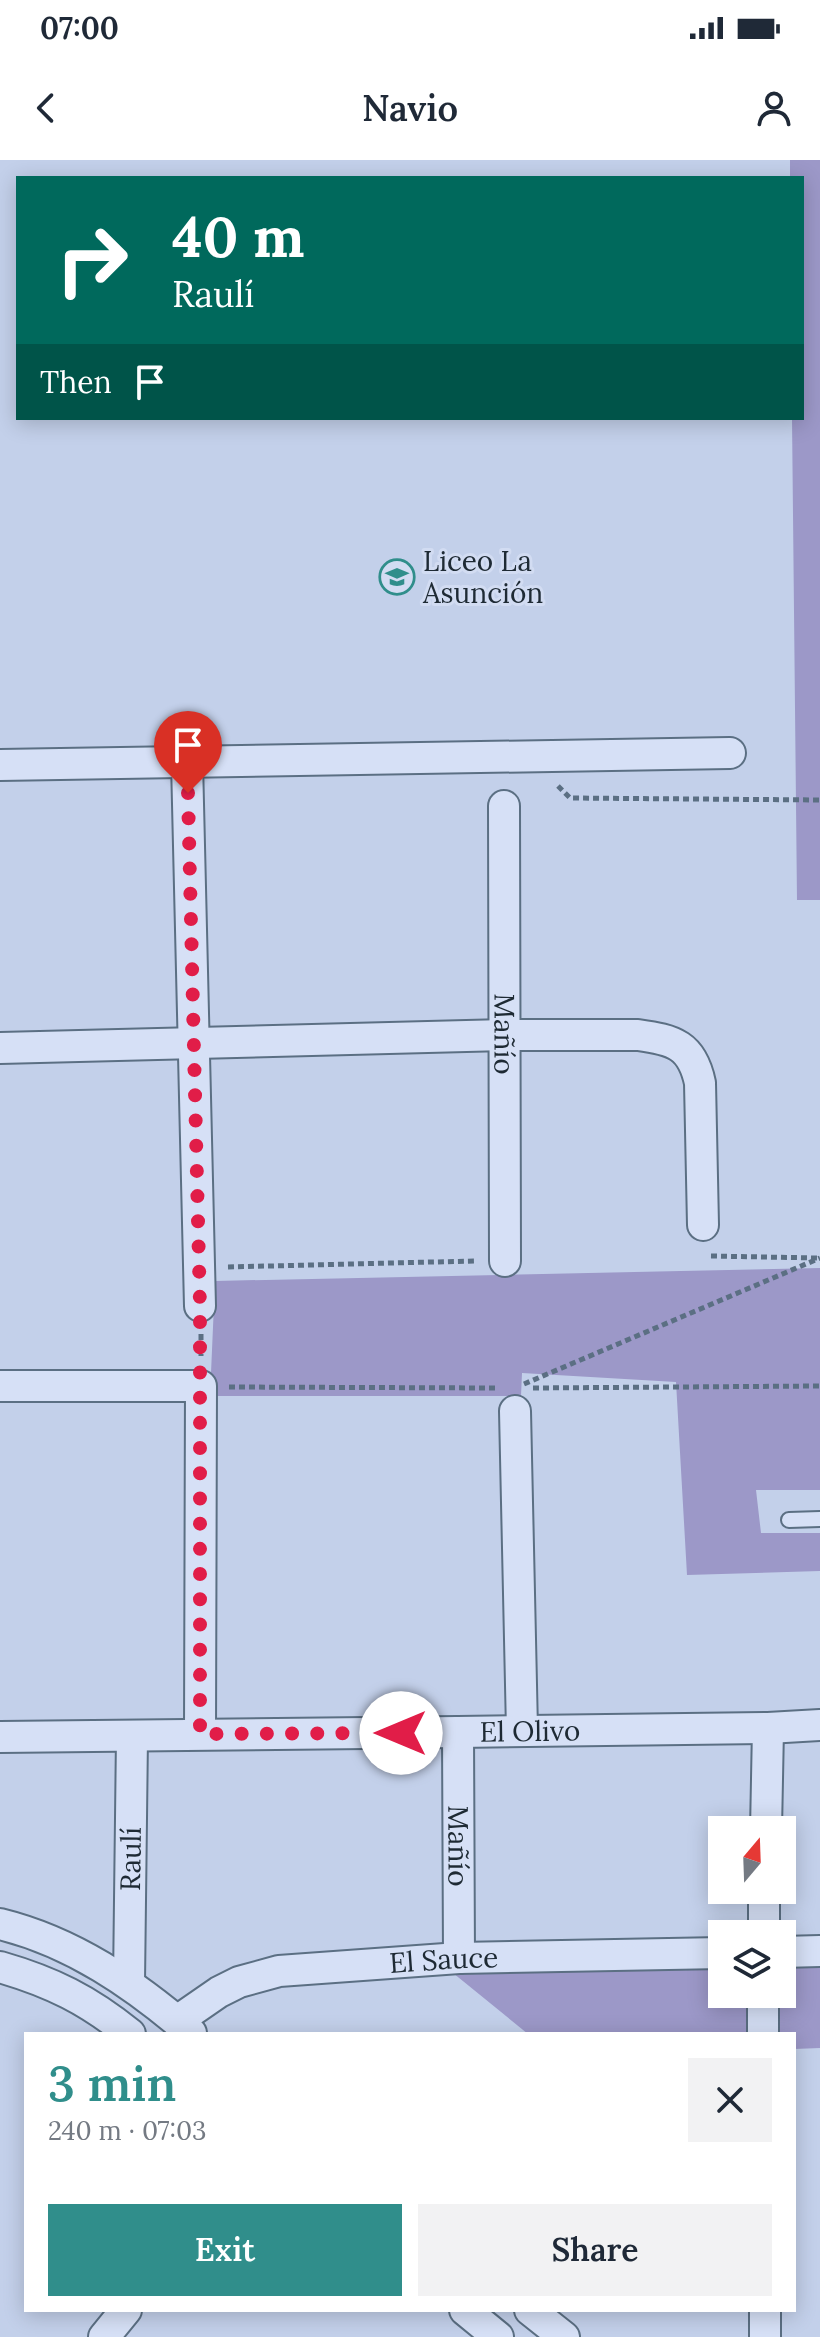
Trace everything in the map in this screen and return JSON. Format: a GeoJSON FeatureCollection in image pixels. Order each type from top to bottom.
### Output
{"type":"FeatureCollection","features":[{"type":"Feature","properties":{"kind":"street"},"geometry":{"type":"LineString","coordinates":[[0,765],[730,753]]}},
{"type":"Feature","properties":{"kind":"street"},"geometry":{"type":"LineString","coordinates":[[187,762],[200,1306]]}},
{"type":"Feature","properties":{"kind":"street","name":"Mañío"},"geometry":{"type":"LineString","coordinates":[[504,806],[505,1261]]}},
{"type":"Feature","properties":{"kind":"street"},"geometry":{"type":"LineString","coordinates":[[0,1048],[505,1035],[638,1035],[670,1041],[689,1053],[700,1083],[703,1225]]}},
{"type":"Feature","properties":{"kind":"street"},"geometry":{"type":"LineString","coordinates":[[0,1386],[201,1386],[200,1734]]}},
{"type":"Feature","properties":{"kind":"street"},"geometry":{"type":"LineString","coordinates":[[515,1399],[522,1730]]}},
{"type":"Feature","properties":{"kind":"street","name":"El Olivo"},"geometry":{"type":"LineString","coordinates":[[0,1737],[820,1725]]}},
{"type":"Feature","properties":{"kind":"street"},"geometry":{"type":"LineString","coordinates":[[766,1816],[768,1728]]}},
{"type":"Feature","properties":{"kind":"street","name":"Mañío"},"geometry":{"type":"LineString","coordinates":[[458,1732],[459,1958]]}},
{"type":"Feature","properties":{"kind":"street","name":"Raulí"},"geometry":{"type":"LineString","coordinates":[[129,1983],[132,1736]]}},
{"type":"Feature","properties":{"kind":"street"},"geometry":{"type":"LineString","coordinates":[[0,1924],[73,1949],[129,1983],[185,2028]]}},
{"type":"Feature","properties":{"kind":"street"},"geometry":{"type":"LineString","coordinates":[[796,1952],[820,1951]]}},
{"type":"Feature","properties":{"kind":"street","name":"El Sauce"},"geometry":{"type":"LineString","coordinates":[[185,2028],[219,1992],[239,1982],[260,1975],[307,1968],[459,1958],[708,1953]]}},
{"type":"Feature","properties":{"kind":"street"},"geometry":{"type":"LineString","coordinates":[[0,1967],[69,1992],[107,2015],[128,2032]]}},
{"type":"Feature","properties":{"kind":"street"},"geometry":{"type":"LineString","coordinates":[[763,2008],[763,2032]]}},
{"type":"Feature","properties":{"kind":"street"},"geometry":{"type":"LineString","coordinates":[[104,2337],[124,2312]]}},
{"type":"Feature","properties":{"kind":"street"},"geometry":{"type":"LineString","coordinates":[[533,2312],[564,2337]]}},
{"type":"Feature","properties":{"kind":"street"},"geometry":{"type":"LineString","coordinates":[[765,2312],[765,2337]]}},
{"type":"Feature","properties":{"kind":"lane"},"geometry":{"type":"LineString","coordinates":[[789,1520],[820,1519]]}},
{"type":"Feature","properties":{"kind":"path"},"geometry":{"type":"LineString","coordinates":[[529,756],[570,798],[820,800]]}},
{"type":"Feature","properties":{"kind":"path"},"geometry":{"type":"LineString","coordinates":[[703,1225],[701,1256],[820,1258]]}},
{"type":"Feature","properties":{"kind":"path"},"geometry":{"type":"LineString","coordinates":[[515,1399],[820,1258]]}},
{"type":"Feature","properties":{"kind":"path"},"geometry":{"type":"LineString","coordinates":[[199,1267],[505,1261]]}},
{"type":"Feature","properties":{"kind":"path"},"geometry":{"type":"LineString","coordinates":[[200,1306],[201,1386]]}},
{"type":"Feature","properties":{"kind":"shaded area"},"geometry":{"type":"Polygon","coordinates":[[[790,160],[820,160],[820,900],[797,900],[792,420],[804,420],[804,176],[790,176],[790,160]]]}},
{"type":"Feature","properties":{"kind":"shaded area"},"geometry":{"type":"Polygon","coordinates":[[[820,1268],[820,1490],[756,1490],[761,1533],[820,1533],[820,1571],[687,1575],[676,1382],[522,1373],[521,1396],[210,1396],[215,1281],[820,1268]]]}},
{"type":"Feature","properties":{"kind":"shaded area"},"geometry":{"type":"Polygon","coordinates":[[[796,1952],[820,1952],[820,2048],[796,2049],[796,2032],[526,2032],[437,1960],[708,1954],[708,2008],[796,2008],[796,1952]]]}},
{"type":"Feature","properties":{"kind":"place","name":"Liceo La Asunción"},"geometry":{"type":"Point","coordinates":[397,577]}},
{"type":"Feature","properties":{"kind":"route"},"geometry":{"type":"LineString","coordinates":[[188,793],[200,1306],[200,1734],[401,1733]]}}]}
